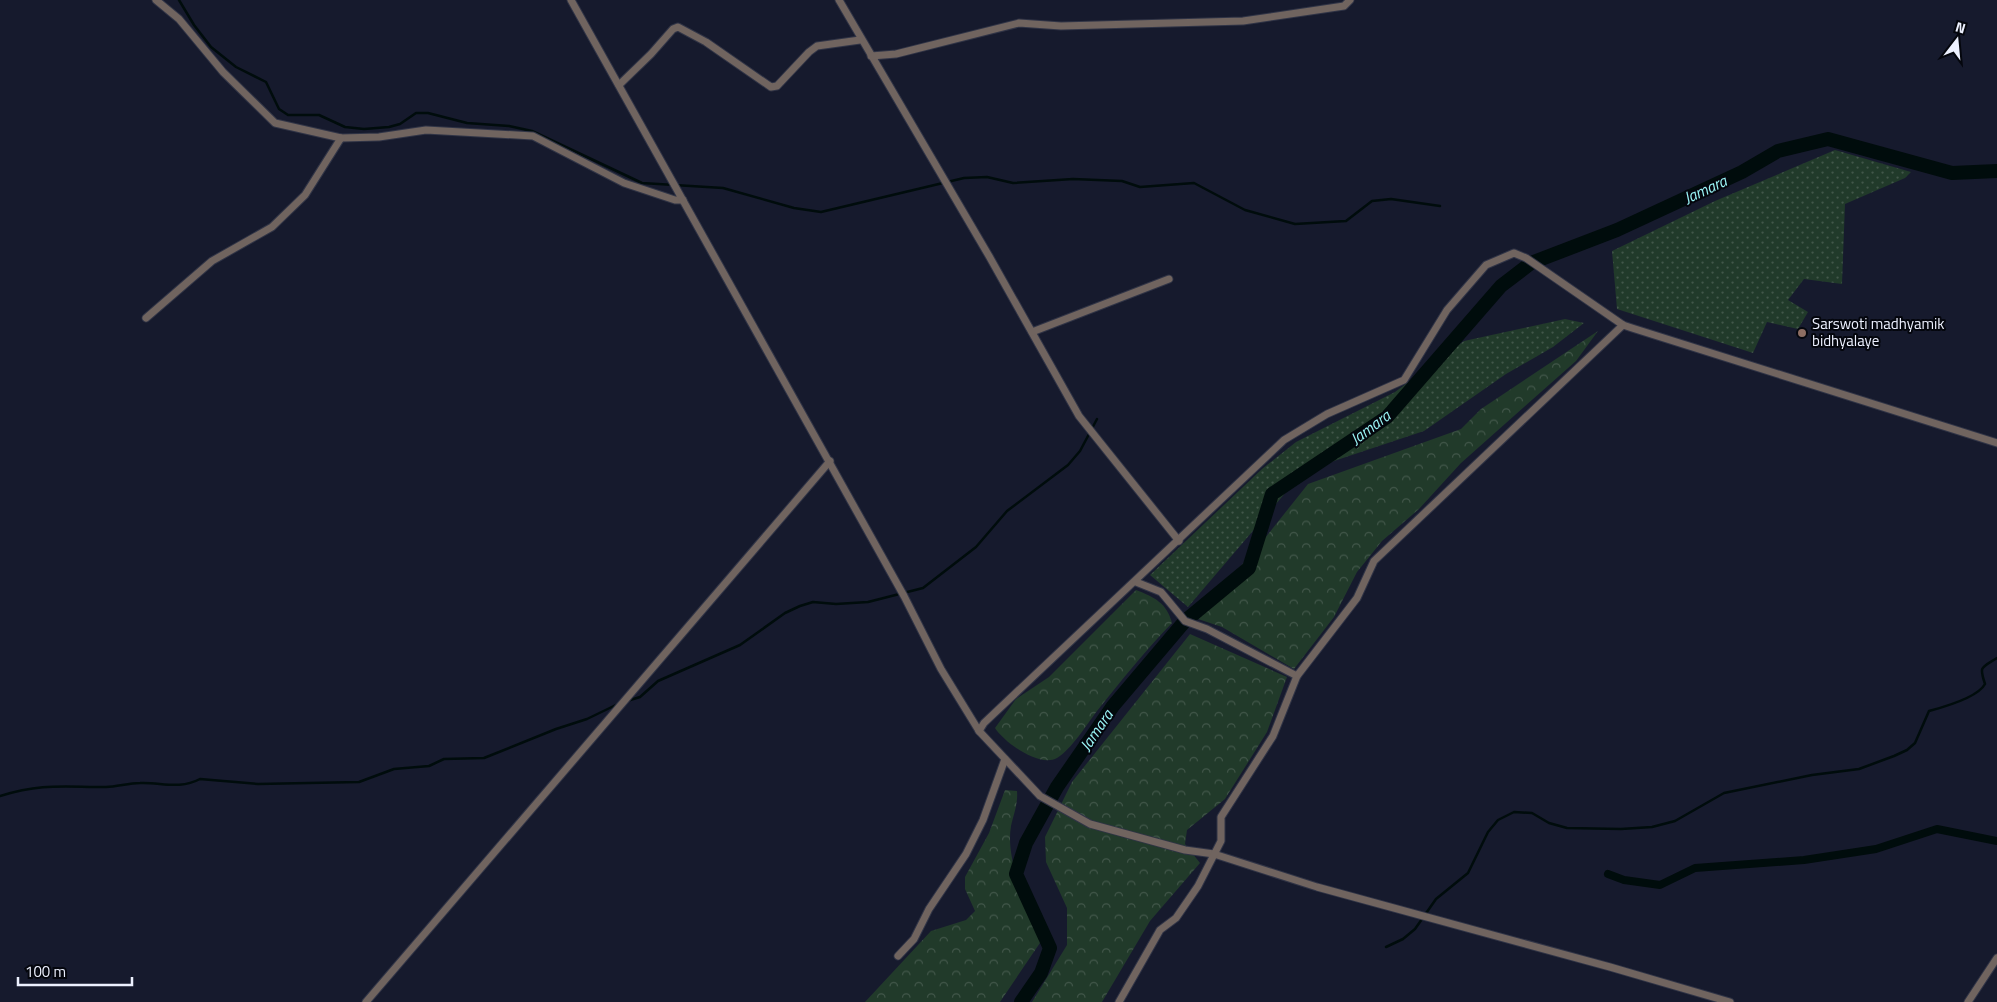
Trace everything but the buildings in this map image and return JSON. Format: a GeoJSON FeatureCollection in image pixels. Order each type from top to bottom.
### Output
{"type":"FeatureCollection","features":[{"type":"Feature","properties":{"kind":"street"},"geometry":{"type":"LineString","coordinates":[[156,0],[179,20],[223,72],[275,123],[341,138],[379,137],[426,130],[533,136],[624,183],[675,200],[683,200]]}},
{"type":"Feature","properties":{"kind":"street"},"geometry":{"type":"LineString","coordinates":[[571,0],[830,461],[904,596],[941,669],[979,731],[1040,796],[1090,824],[1185,850],[1214,854],[1317,887],[1610,966],[1730,1002]]}},
{"type":"Feature","properties":{"kind":"street"},"geometry":{"type":"LineString","coordinates":[[839,0],[855,27],[860,40],[1032,332],[1079,416],[1179,541]]}},
{"type":"Feature","properties":{"kind":"street"},"geometry":{"type":"LineString","coordinates":[[871,56],[896,54],[1019,23],[1061,26],[1243,21],[1344,6],[1350,0]]}},
{"type":"Feature","properties":{"kind":"street"},"geometry":{"type":"LineString","coordinates":[[619,85],[651,54],[673,29],[678,27],[706,42],[770,86],[777,86],[817,46],[860,40]]}},
{"type":"Feature","properties":{"kind":"street"},"geometry":{"type":"LineString","coordinates":[[146,318],[212,261],[272,227],[305,195],[341,138]]}},
{"type":"Feature","properties":{"kind":"street"},"geometry":{"type":"LineString","coordinates":[[979,731],[984,723],[1136,582],[1284,440],[1327,414],[1404,380],[1447,310],[1486,265],[1514,253],[1526,258],[1623,325],[1997,443]]}},
{"type":"Feature","properties":{"kind":"street"},"geometry":{"type":"LineString","coordinates":[[1032,332],[1169,279]]}},
{"type":"Feature","properties":{"kind":"street"},"geometry":{"type":"LineString","coordinates":[[1119,1002],[1160,930],[1176,918],[1198,886],[1221,841],[1221,817],[1273,736],[1298,676],[1357,598],[1374,561],[1623,325]]}},
{"type":"Feature","properties":{"kind":"street"},"geometry":{"type":"LineString","coordinates":[[366,1002],[547,787],[690,626],[830,461]]}},
{"type":"Feature","properties":{"kind":"street"},"geometry":{"type":"LineString","coordinates":[[1136,582],[1161,592],[1185,621],[1207,629],[1298,676]]}},
{"type":"Feature","properties":{"kind":"street"},"geometry":{"type":"LineString","coordinates":[[898,956],[914,938],[929,909],[966,854],[983,820],[1004,759]]}},
{"type":"Feature","properties":{"kind":"street"},"geometry":{"type":"LineString","coordinates":[[1968,1002],[1997,958]]}},
{"type":"Feature","properties":{"kind":"green space"},"geometry":{"type":"Polygon","coordinates":[[[1835,150],[1911,172],[1905,178],[1845,204],[1842,284],[1804,279],[1788,300],[1808,312],[1798,329],[1767,322],[1753,353],[1617,309],[1612,251],[1715,201],[1835,150]]]}},
{"type":"Feature","properties":{"kind":"green space"},"geometry":{"type":"Polygon","coordinates":[[[1565,319],[1584,323],[1553,347],[1506,374],[1424,431],[1304,471],[1188,607],[1150,575],[1262,469],[1296,442],[1395,392],[1464,341],[1565,319]]]}},
{"type":"Feature","properties":{"kind":"green space"},"geometry":{"type":"Polygon","coordinates":[[[1598,331],[1576,361],[1461,463],[1419,509],[1382,541],[1357,572],[1334,617],[1294,669],[1222,627],[1195,618],[1261,543],[1308,484],[1461,429],[1481,409],[1598,331]]]}},
{"type":"Feature","properties":{"kind":"green space"},"geometry":{"type":"Polygon","coordinates":[[[1136,590],[1149,595],[1159,602],[1167,610],[1172,623],[1124,677],[1073,743],[1057,758],[1041,760],[1023,752],[1006,740],[995,728],[1016,699],[1049,677],[1136,590]]]}},
{"type":"Feature","properties":{"kind":"green space"},"geometry":{"type":"Polygon","coordinates":[[[1190,634],[1287,677],[1267,732],[1225,799],[1187,830],[1185,844],[1200,863],[1150,921],[1102,1002],[1032,1002],[1067,945],[1067,908],[1046,862],[1045,837],[1072,782],[1190,634]]]}},
{"type":"Feature","properties":{"kind":"green space"},"geometry":{"type":"Polygon","coordinates":[[[1005,790],[1017,791],[1011,826],[1011,854],[1019,883],[1044,937],[1000,1002],[865,1002],[931,931],[966,920],[975,911],[965,889],[965,877],[989,833],[1005,790]]]}},
{"type":"Feature","properties":{"kind":"waterway"},"geometry":{"type":"LineString","coordinates":[[179,0],[194,25],[211,47],[236,67],[266,82],[279,109],[288,115],[319,115],[345,127],[364,129],[400,124],[416,113],[428,113],[467,123],[509,126],[532,131],[642,183],[723,188],[794,208],[821,212],[964,178],[987,177],[1013,183],[1073,179],[1122,181],[1140,187],[1194,183],[1245,210],[1295,224],[1346,221],[1372,201],[1391,199],[1440,206]]}},
{"type":"Feature","properties":{"kind":"waterway","name":"Jamara"},"geometry":{"type":"LineString","coordinates":[[1021,1002],[1041,973],[1050,948],[1016,874],[1026,843],[1057,787],[1113,706],[1185,621],[1249,568],[1272,494],[1387,417],[1501,286],[1531,263],[1617,230],[1742,172],[1778,151],[1828,139],[1952,173],[1997,171]]}},
{"type":"Feature","properties":{"kind":"waterway"},"geometry":{"type":"LineString","coordinates":[[627,701],[640,697],[658,681],[740,645],[785,613],[800,606],[813,602],[836,604],[868,602],[923,588],[976,547],[1007,511],[1068,465],[1080,451],[1097,419]]}},
{"type":"Feature","properties":{"kind":"waterway"},"geometry":{"type":"LineString","coordinates":[[1386,947],[1403,939],[1415,929],[1436,899],[1468,873],[1488,832],[1498,820],[1514,812],[1532,813],[1549,823],[1567,828],[1621,829],[1652,827],[1675,821],[1724,793],[1812,775],[1859,769],[1907,750],[1915,743],[1929,711],[1960,701],[1981,689],[1985,684],[1982,674],[1983,668],[1997,658]]}},
{"type":"Feature","properties":{"kind":"waterway"},"geometry":{"type":"LineString","coordinates":[[0,796],[41,787],[110,787],[140,783],[177,785],[200,779],[258,784],[359,782],[394,769],[429,766],[444,759],[484,758],[556,729],[587,719],[620,703]]}},
{"type":"Feature","properties":{"kind":"waterway"},"geometry":{"type":"LineString","coordinates":[[1608,874],[1624,880],[1660,885],[1695,868],[1804,860],[1876,849],[1937,829],[1997,841]]}},
{"type":"Feature","properties":{"kind":"place","name":"Sarswoti madhyamik bidhyalaye"},"geometry":{"type":"Point","coordinates":[1802,333]}}]}
